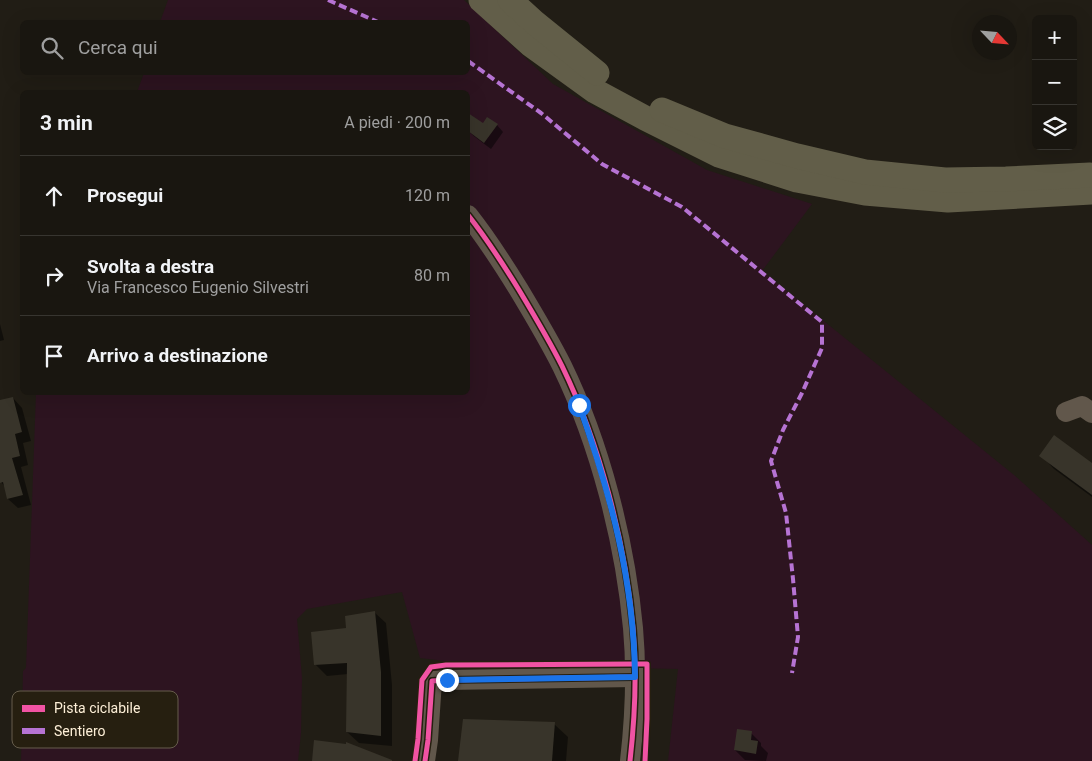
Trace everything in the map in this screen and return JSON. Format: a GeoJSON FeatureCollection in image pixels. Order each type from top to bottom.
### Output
{"type":"FeatureCollection","features":[{"type":"Feature","properties":{"kind":"main road"},"geometry":{"type":"LineString","coordinates":[[481,0],[530,44],[595,91],[719,155],[797,180],[865,193],[948,200],[1092,192]]}},
{"type":"Feature","properties":{"kind":"main road"},"geometry":{"type":"LineString","coordinates":[[510,0],[594,71],[642,102],[725,136],[865,172],[945,180],[1092,175]]}},
{"type":"Feature","properties":{"kind":"street"},"geometry":{"type":"LineString","coordinates":[[470,218],[501,261],[534,314],[562,366],[592,442],[616,525],[625,566],[634,630],[634,719],[630,761]]}},
{"type":"Feature","properties":{"kind":"street"},"geometry":{"type":"LineString","coordinates":[[1066,412],[1082,406],[1092,413]]}},
{"type":"Feature","properties":{"kind":"street"},"geometry":{"type":"LineString","coordinates":[[425,761],[432,681],[635,677]]}},
{"type":"Feature","properties":{"kind":"shaded area"},"geometry":{"type":"Polygon","coordinates":[[[168,0],[464,0],[553,84],[707,170],[812,204],[762,271],[1014,475],[1092,545],[1092,761],[668,761],[678,669],[480,665],[420,658],[402,592],[307,609],[297,619],[302,678],[301,733],[298,761],[21,761],[21,748],[178,748],[178,691],[23,691],[23,671],[26,668],[36,395],[470,395],[470,90],[138,90],[143,75],[470,75],[470,20],[161,20],[168,0]]]}},
{"type":"Feature","properties":{"kind":"building"},"geometry":{"type":"Polygon","coordinates":[[[470,114],[483,123],[487,117],[498,124],[484,143],[470,132],[470,114]]]}},
{"type":"Feature","properties":{"kind":"building"},"geometry":{"type":"Polygon","coordinates":[[[13,397],[22,432],[15,434],[20,456],[12,458],[23,495],[7,499],[3,482],[0,483],[0,400],[13,397]]]}},
{"type":"Feature","properties":{"kind":"building"},"geometry":{"type":"Polygon","coordinates":[[[1054,435],[1092,463],[1092,495],[1039,456],[1054,435]]]}},
{"type":"Feature","properties":{"kind":"building"},"geometry":{"type":"Polygon","coordinates":[[[375,611],[381,672],[381,736],[346,732],[347,663],[314,665],[311,632],[346,628],[345,616],[375,611]]]}},
{"type":"Feature","properties":{"kind":"building"},"geometry":{"type":"Polygon","coordinates":[[[463,719],[555,722],[552,761],[458,761],[463,719]]]}},
{"type":"Feature","properties":{"kind":"building"},"geometry":{"type":"Polygon","coordinates":[[[737,729],[752,731],[751,740],[758,741],[756,754],[734,750],[737,729]]]}},
{"type":"Feature","properties":{"kind":"building"},"geometry":{"type":"Polygon","coordinates":[[[314,740],[346,744],[346,742],[392,761],[312,761],[314,740]]]}},
{"type":"Feature","properties":{"kind":"marked path"},"geometry":{"type":"LineString","coordinates":[[328,0],[373,20]]}},
{"type":"Feature","properties":{"kind":"marked path"},"geometry":{"type":"LineString","coordinates":[[470,62],[541,113],[602,164],[682,207],[822,322],[822,348],[783,430],[771,461],[786,513],[793,579],[798,637],[792,673]]}},
{"type":"Feature","properties":{"kind":"cycle path"},"geometry":{"type":"LineString","coordinates":[[470,218],[507,271],[552,347],[576,396],[599,460],[609,494],[624,562],[633,628],[635,694],[630,761]]}},
{"type":"Feature","properties":{"kind":"cycle path"},"geometry":{"type":"LineString","coordinates":[[415,761],[422,680],[431,667],[446,665],[647,664],[645,761]]}},
{"type":"Feature","properties":{"kind":"cycle path"},"geometry":{"type":"LineString","coordinates":[[425,761],[432,681],[635,677]]}},
{"type":"Feature","properties":{"kind":"route"},"geometry":{"type":"LineString","coordinates":[[447,680],[635,677],[634,630],[625,566],[604,480],[579,405]]}}]}
